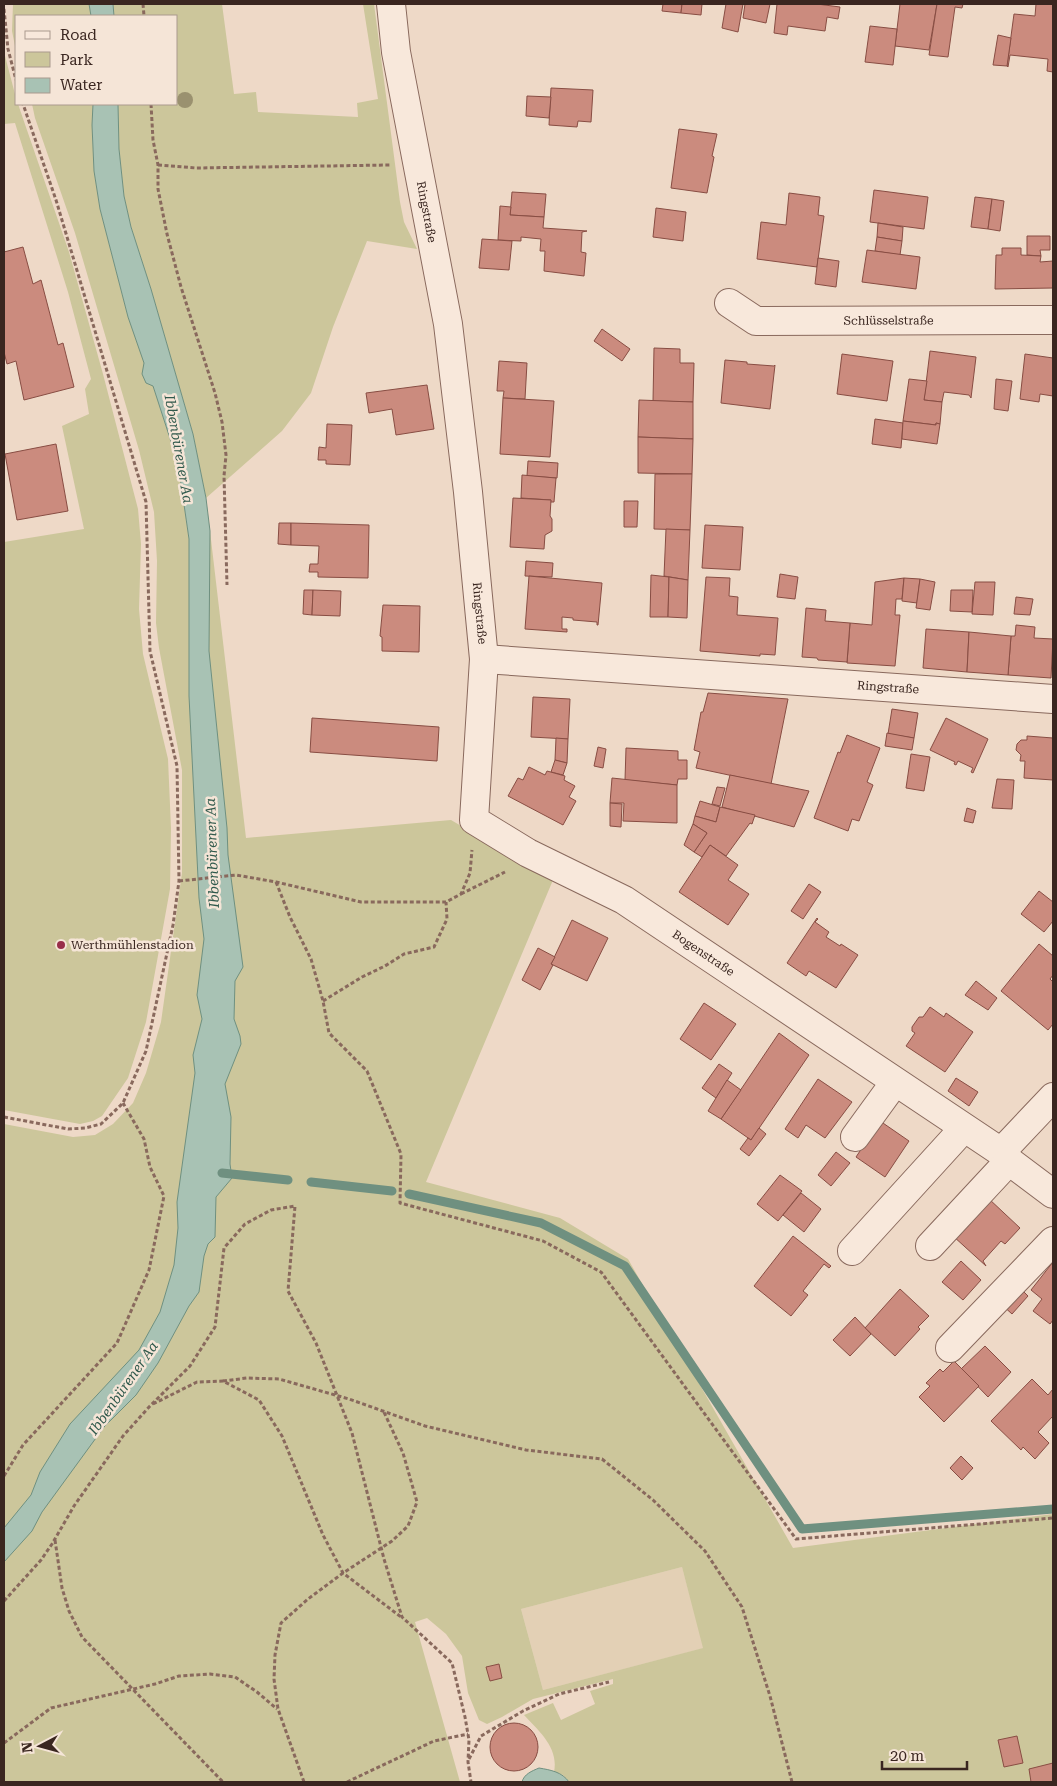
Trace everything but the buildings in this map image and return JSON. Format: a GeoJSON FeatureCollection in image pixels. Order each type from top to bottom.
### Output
{"type":"FeatureCollection","features":[{"type":"Feature","properties":{"kind":"street","name":"Ringstraße"},"geometry":{"type":"LineString","coordinates":[[391,4],[396,52],[449,330],[468,492],[484,659],[1053,699]]}},
{"type":"Feature","properties":{"kind":"street","name":"Schlüsselstraße"},"geometry":{"type":"LineString","coordinates":[[730,303],[756,321],[1053,320]]}},
{"type":"Feature","properties":{"kind":"street"},"geometry":{"type":"LineString","coordinates":[[474,820],[484,659]]}},
{"type":"Feature","properties":{"kind":"street","name":"Bogenstraße"},"geometry":{"type":"LineString","coordinates":[[474,820],[528,853],[624,900],[964,1128],[1053,1194]]}},
{"type":"Feature","properties":{"kind":"street"},"geometry":{"type":"LineString","coordinates":[[854,1137],[895,1082]]}},
{"type":"Feature","properties":{"kind":"street"},"geometry":{"type":"LineString","coordinates":[[930,1246],[1053,1097]]}},
{"type":"Feature","properties":{"kind":"street"},"geometry":{"type":"LineString","coordinates":[[852,1251],[964,1128]]}},
{"type":"Feature","properties":{"kind":"street"},"geometry":{"type":"LineString","coordinates":[[950,1348],[1053,1241]]}},
{"type":"Feature","properties":{"kind":"path"},"geometry":{"type":"LineString","coordinates":[[4,8],[8,49],[15,76]]}},
{"type":"Feature","properties":{"kind":"path"},"geometry":{"type":"LineString","coordinates":[[4,1117],[68,1129],[85,1128],[101,1124],[123,1103],[146,1051],[173,926],[179,881],[177,766],[150,651],[146,502],[56,200],[23,105]]}},
{"type":"Feature","properties":{"kind":"path"},"geometry":{"type":"LineString","coordinates":[[151,105],[153,140],[158,165],[158,189],[167,234],[222,422],[226,455],[224,476],[227,585]]}},
{"type":"Feature","properties":{"kind":"path"},"geometry":{"type":"LineString","coordinates":[[158,165],[203,168],[418,164]]}},
{"type":"Feature","properties":{"kind":"path"},"geometry":{"type":"LineString","coordinates":[[461,894],[470,873],[474,820]]}},
{"type":"Feature","properties":{"kind":"path"},"geometry":{"type":"LineString","coordinates":[[179,881],[236,875],[276,882],[361,902],[446,902],[505,872],[528,853]]}},
{"type":"Feature","properties":{"kind":"path"},"geometry":{"type":"LineString","coordinates":[[276,882],[290,917],[311,959],[330,1033],[367,1071],[401,1154],[400,1204],[543,1241],[600,1272],[796,1538],[1053,1518]]}},
{"type":"Feature","properties":{"kind":"path"},"geometry":{"type":"LineString","coordinates":[[323,1001],[362,976],[385,966],[404,954],[434,947],[447,919],[446,902]]}},
{"type":"Feature","properties":{"kind":"path"},"geometry":{"type":"LineString","coordinates":[[4,1476],[22,1444],[117,1343],[149,1270],[164,1196],[150,1167],[144,1139],[123,1103]]}},
{"type":"Feature","properties":{"kind":"path"},"geometry":{"type":"LineString","coordinates":[[4,1601],[41,1560],[74,1506],[124,1436],[150,1406],[190,1366],[215,1327],[224,1248],[245,1224],[271,1210],[295,1206],[288,1291],[316,1343],[352,1433],[381,1548],[402,1618]]}},
{"type":"Feature","properties":{"kind":"path"},"geometry":{"type":"LineString","coordinates":[[150,1406],[197,1382],[247,1378],[279,1379],[383,1409],[425,1426],[526,1450],[602,1459],[653,1500],[705,1551],[742,1607],[770,1696],[792,1782]]}},
{"type":"Feature","properties":{"kind":"path"},"geometry":{"type":"LineString","coordinates":[[223,1381],[259,1400],[282,1436],[322,1535],[343,1573],[402,1618],[452,1662],[468,1734],[468,1762],[471,1782]]}},
{"type":"Feature","properties":{"kind":"path"},"geometry":{"type":"LineString","coordinates":[[304,1782],[278,1709],[274,1679],[275,1655],[281,1623],[308,1599],[343,1573],[392,1541],[408,1526],[417,1502],[403,1453],[383,1409]]}},
{"type":"Feature","properties":{"kind":"path"},"geometry":{"type":"LineString","coordinates":[[55,1538],[62,1588],[69,1611],[82,1637],[223,1782]]}},
{"type":"Feature","properties":{"kind":"path"},"geometry":{"type":"LineString","coordinates":[[4,1743],[51,1708],[155,1684],[179,1676],[210,1674],[235,1677],[278,1709]]}},
{"type":"Feature","properties":{"kind":"path"},"geometry":{"type":"LineString","coordinates":[[468,1762],[481,1736],[500,1723],[559,1694],[609,1682]]}},
{"type":"Feature","properties":{"kind":"path"},"geometry":{"type":"LineString","coordinates":[[347,1782],[434,1741],[468,1734]]}},
{"type":"Feature","properties":{"kind":"shaded area"},"geometry":{"type":"Polygon","coordinates":[[[682,1567],[704,1648],[543,1690],[521,1609],[682,1567]]]}},
{"type":"Feature","properties":{"kind":"green space"},"geometry":{"type":"Polygon","coordinates":[[[13,4],[89,4],[91,15],[15,15],[15,46],[12,31],[13,4]]]}},
{"type":"Feature","properties":{"kind":"green space"},"geometry":{"type":"Polygon","coordinates":[[[113,4],[222,4],[234,94],[256,92],[258,112],[358,117],[357,103],[378,99],[363,4],[374,4],[400,202],[404,222],[417,249],[367,241],[333,327],[311,393],[282,431],[206,498],[193,434],[131,227],[124,196],[119,149],[118,105],[178,105],[178,15],[114,15],[113,4]]]}},
{"type":"Feature","properties":{"kind":"green space"},"geometry":{"type":"Polygon","coordinates":[[[4,52],[15,94],[15,105],[18,105],[69,252],[138,509],[141,544],[139,609],[143,654],[168,759],[171,828],[170,889],[146,1022],[128,1078],[102,1116],[93,1121],[80,1124],[4,1110],[4,542],[84,529],[62,426],[89,414],[85,389],[91,379],[68,292],[15,123],[4,124],[4,52]]]}},
{"type":"Feature","properties":{"kind":"green space"},"geometry":{"type":"Polygon","coordinates":[[[32,105],[93,105],[94,171],[100,209],[128,317],[178,463],[189,539],[210,531],[246,838],[451,820],[553,880],[426,1182],[560,1218],[628,1259],[793,1548],[1053,1514],[1053,1782],[569,1782],[563,1775],[554,1772],[554,1755],[551,1748],[524,1715],[553,1703],[561,1720],[595,1704],[590,1691],[613,1684],[613,1679],[533,1699],[487,1724],[479,1720],[468,1693],[462,1656],[446,1634],[427,1618],[415,1622],[460,1782],[4,1782],[4,1124],[73,1137],[95,1135],[113,1124],[133,1103],[146,1073],[161,1022],[182,873],[182,770],[156,623],[157,561],[154,512],[139,450],[75,233],[32,105]],[[682,1567],[521,1609],[543,1690],[703,1648],[682,1567]]]}},
{"type":"Feature","properties":{"kind":"water"},"geometry":{"type":"Polygon","coordinates":[[[89,4],[113,4],[114,15],[91,15],[89,4]]]}},
{"type":"Feature","properties":{"kind":"water","name":"Ibbenbürener Aa"},"geometry":{"type":"Polygon","coordinates":[[[93,105],[118,105],[119,149],[124,196],[131,227],[193,434],[206,498],[210,531],[209,651],[227,828],[228,855],[243,967],[235,981],[234,1019],[241,1044],[225,1084],[231,1117],[230,1164],[232,1178],[216,1197],[215,1237],[208,1244],[204,1256],[199,1292],[189,1306],[158,1363],[136,1395],[104,1427],[42,1512],[32,1531],[4,1562],[4,1528],[31,1495],[40,1472],[70,1424],[139,1350],[160,1312],[174,1265],[178,1228],[177,1202],[195,1073],[193,1055],[202,1019],[197,995],[204,939],[199,898],[189,696],[189,539],[178,463],[153,386],[146,383],[142,374],[144,363],[128,317],[100,209],[94,171],[93,105]]]}},
{"type":"Feature","properties":{"kind":"water"},"geometry":{"type":"Polygon","coordinates":[[[539,1768],[560,1774],[569,1782],[522,1782],[526,1775],[539,1768]]]}},
{"type":"Feature","properties":{"kind":"waterway"},"geometry":{"type":"LineString","coordinates":[[222,1173],[288,1180]]}},
{"type":"Feature","properties":{"kind":"waterway"},"geometry":{"type":"LineString","coordinates":[[311,1182],[392,1191]]}},
{"type":"Feature","properties":{"kind":"waterway"},"geometry":{"type":"LineString","coordinates":[[409,1194],[541,1223],[625,1266],[802,1529],[1053,1509]]}},
{"type":"Feature","properties":{"kind":"place","name":"Werthmühlenstadion"},"geometry":{"type":"Point","coordinates":[61,945]}}]}
